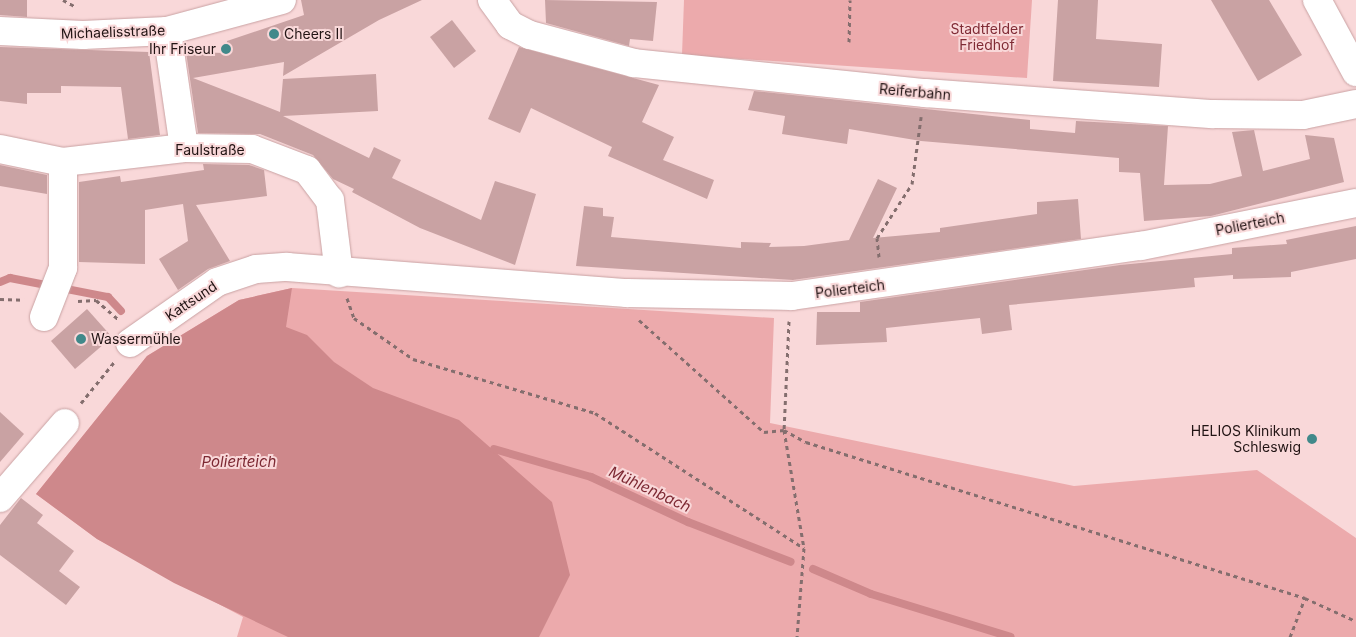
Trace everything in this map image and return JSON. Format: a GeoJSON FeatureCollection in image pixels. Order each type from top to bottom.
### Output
{"type":"FeatureCollection","features":[{"type":"Feature","properties":{"kind":"street","name":"Michaelisstraße"},"geometry":{"type":"LineString","coordinates":[[0,31],[84,35],[167,31],[282,0]]}},
{"type":"Feature","properties":{"kind":"street","name":"Reiferbahn"},"geometry":{"type":"LineString","coordinates":[[492,0],[510,24],[530,35],[634,63],[925,93],[1213,114],[1303,115],[1356,104]]}},
{"type":"Feature","properties":{"kind":"street"},"geometry":{"type":"LineString","coordinates":[[1317,0],[1356,72]]}},
{"type":"Feature","properties":{"kind":"street"},"geometry":{"type":"LineString","coordinates":[[167,31],[184,148]]}},
{"type":"Feature","properties":{"kind":"street","name":"Faulstraße"},"geometry":{"type":"LineString","coordinates":[[0,149],[63,162],[184,148],[252,149],[307,170],[330,200],[339,273]]}},
{"type":"Feature","properties":{"kind":"street"},"geometry":{"type":"LineString","coordinates":[[48,307],[63,268],[63,162]]}},
{"type":"Feature","properties":{"kind":"street","name":"Polierteich"},"geometry":{"type":"LineString","coordinates":[[339,273],[627,293],[792,296],[881,285],[1141,246],[1356,203]]}},
{"type":"Feature","properties":{"kind":"street","name":"Kattsund"},"geometry":{"type":"LineString","coordinates":[[130,343],[224,280],[256,269],[287,267],[339,273]]}},
{"type":"Feature","properties":{"kind":"street"},"geometry":{"type":"LineString","coordinates":[[0,498],[65,423]]}},
{"type":"Feature","properties":{"kind":"path"},"geometry":{"type":"LineString","coordinates":[[849,42],[850,0]]}},
{"type":"Feature","properties":{"kind":"path"},"geometry":{"type":"LineString","coordinates":[[881,285],[878,238],[912,184],[925,93]]}},
{"type":"Feature","properties":{"kind":"path"},"geometry":{"type":"LineString","coordinates":[[339,273],[354,318],[412,359],[595,413],[804,548]]}},
{"type":"Feature","properties":{"kind":"path"},"geometry":{"type":"LineString","coordinates":[[627,293],[641,323],[764,432],[784,430],[806,442],[1305,598],[1356,621]]}},
{"type":"Feature","properties":{"kind":"path"},"geometry":{"type":"LineString","coordinates":[[788,326],[784,430],[804,548],[798,637]]}},
{"type":"Feature","properties":{"kind":"path"},"geometry":{"type":"LineString","coordinates":[[65,423],[130,343]]}},
{"type":"Feature","properties":{"kind":"path"},"geometry":{"type":"LineString","coordinates":[[1290,637],[1305,598]]}},
{"type":"Feature","properties":{"kind":"green space","name":"Stadtfelder Friedhof"},"geometry":{"type":"Polygon","coordinates":[[[684,0],[1032,0],[1027,78],[682,55],[684,0]]]}},
{"type":"Feature","properties":{"kind":"green space"},"geometry":{"type":"Polygon","coordinates":[[[292,288],[774,318],[770,423],[1074,486],[1257,470],[1356,538],[1356,637],[237,637],[243,617],[97,539],[36,494],[147,356],[239,300],[292,288]]]}},
{"type":"Feature","properties":{"kind":"water","name":"Polierteich"},"geometry":{"type":"Polygon","coordinates":[[[292,288],[286,327],[307,335],[334,362],[373,388],[459,420],[552,502],[570,575],[539,637],[288,637],[174,583],[97,539],[36,494],[147,356],[239,300],[292,288]]]}},
{"type":"Feature","properties":{"kind":"building"},"geometry":{"type":"Polygon","coordinates":[[[0,0],[27,0],[27,17],[0,15],[0,0]]]}},
{"type":"Feature","properties":{"kind":"building"},"geometry":{"type":"Polygon","coordinates":[[[301,0],[422,0],[379,20],[283,76],[284,62],[193,78],[280,112],[283,79],[376,74],[378,111],[283,116],[369,158],[374,147],[401,160],[392,178],[481,220],[495,181],[536,194],[515,265],[420,228],[352,192],[354,189],[333,179],[313,155],[260,134],[198,133],[186,52],[226,53],[227,41],[304,15],[301,0]]]}},
{"type":"Feature","properties":{"kind":"building"},"geometry":{"type":"Polygon","coordinates":[[[545,0],[657,2],[653,41],[630,39],[629,46],[546,23],[545,0]]]}},
{"type":"Feature","properties":{"kind":"building"},"geometry":{"type":"Polygon","coordinates":[[[1058,0],[1098,0],[1096,39],[1162,44],[1159,87],[1053,81],[1058,0]]]}},
{"type":"Feature","properties":{"kind":"building"},"geometry":{"type":"Polygon","coordinates":[[[1211,0],[1269,0],[1302,55],[1258,81],[1211,0]]]}},
{"type":"Feature","properties":{"kind":"building"},"geometry":{"type":"Polygon","coordinates":[[[452,20],[476,51],[454,68],[430,37],[452,20]]]}},
{"type":"Feature","properties":{"kind":"building"},"geometry":{"type":"Polygon","coordinates":[[[0,47],[149,52],[160,135],[128,139],[121,87],[61,86],[61,93],[27,93],[27,104],[0,101],[0,47]]]}},
{"type":"Feature","properties":{"kind":"building"},"geometry":{"type":"Polygon","coordinates":[[[519,47],[659,85],[642,122],[674,137],[663,160],[714,180],[707,199],[608,156],[612,147],[531,108],[520,133],[488,119],[519,47]]]}},
{"type":"Feature","properties":{"kind":"building"},"geometry":{"type":"Polygon","coordinates":[[[754,91],[1030,120],[1030,129],[1075,133],[1076,121],[1168,126],[1164,185],[1210,184],[1242,176],[1232,132],[1254,130],[1263,171],[1310,159],[1305,135],[1334,138],[1344,182],[1211,216],[1144,221],[1140,173],[1119,172],[1119,158],[921,141],[849,129],[847,144],[782,134],[785,116],[748,110],[754,91]]]}},
{"type":"Feature","properties":{"kind":"building"},"geometry":{"type":"Polygon","coordinates":[[[203,164],[249,165],[264,170],[267,196],[196,205],[230,261],[208,269],[178,290],[159,259],[188,241],[183,204],[145,210],[145,264],[79,262],[79,182],[120,176],[121,182],[204,170],[203,164]]]}},
{"type":"Feature","properties":{"kind":"building"},"geometry":{"type":"Polygon","coordinates":[[[0,165],[47,175],[47,194],[0,186],[0,165]]]}},
{"type":"Feature","properties":{"kind":"building"},"geometry":{"type":"Polygon","coordinates":[[[878,179],[897,188],[873,238],[940,232],[940,228],[1037,214],[1037,202],[1078,199],[1081,239],[793,280],[576,266],[584,206],[603,208],[603,216],[614,217],[611,237],[741,248],[741,242],[771,243],[769,247],[804,246],[849,240],[878,179]]]}},
{"type":"Feature","properties":{"kind":"building"},"geometry":{"type":"Polygon","coordinates":[[[1356,226],[1356,259],[1291,272],[1291,277],[1233,279],[1233,275],[1194,278],[1195,287],[1009,305],[1012,330],[982,334],[980,318],[886,328],[887,342],[816,345],[817,312],[860,312],[860,302],[1120,265],[1232,254],[1232,248],[1287,244],[1286,240],[1356,226]]]}},
{"type":"Feature","properties":{"kind":"building","name":"Wassermühle"},"geometry":{"type":"Polygon","coordinates":[[[87,309],[112,337],[75,369],[51,341],[87,309]]]}},
{"type":"Feature","properties":{"kind":"building"},"geometry":{"type":"Polygon","coordinates":[[[0,412],[24,434],[0,462],[0,412]]]}},
{"type":"Feature","properties":{"kind":"building"},"geometry":{"type":"Polygon","coordinates":[[[21,498],[43,515],[37,523],[74,551],[59,571],[80,587],[66,605],[0,555],[0,525],[21,498]]]}},
{"type":"Feature","properties":{"kind":"waterway","name":"Mühlenbach"},"geometry":{"type":"LineString","coordinates":[[0,282],[10,278],[108,297],[121,311]]}},
{"type":"Feature","properties":{"kind":"waterway","name":"Mühlenbach"},"geometry":{"type":"LineString","coordinates":[[494,449],[591,477],[688,522],[791,562]]}},
{"type":"Feature","properties":{"kind":"waterway","name":"Mühlenbach"},"geometry":{"type":"LineString","coordinates":[[813,569],[871,594],[1011,637]]}},
{"type":"Feature","properties":{"kind":"place","name":"Cheers II"},"geometry":{"type":"Point","coordinates":[274,34]}},
{"type":"Feature","properties":{"kind":"place","name":"Ihr Friseur"},"geometry":{"type":"Point","coordinates":[226,49]}},
{"type":"Feature","properties":{"kind":"place","name":"Wassermühle"},"geometry":{"type":"Point","coordinates":[81,339]}},
{"type":"Feature","properties":{"kind":"place","name":"HELIOS Klinikum Schleswig"},"geometry":{"type":"Point","coordinates":[1312,439]}}]}
